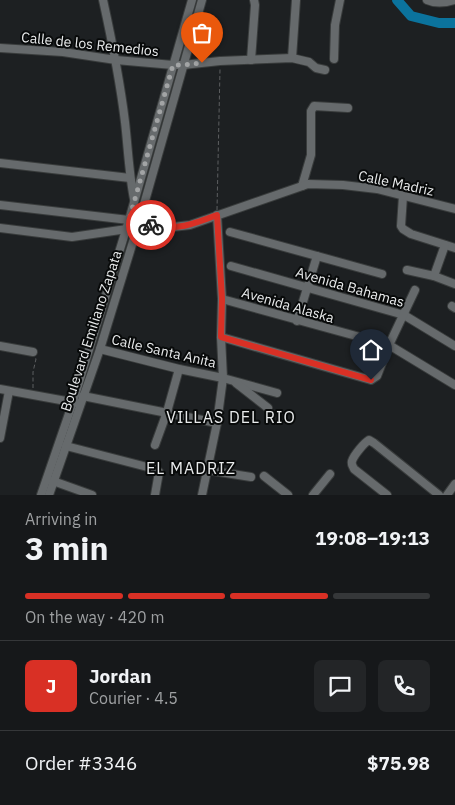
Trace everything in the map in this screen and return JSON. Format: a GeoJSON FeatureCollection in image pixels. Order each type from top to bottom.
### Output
{"type":"FeatureCollection","features":[{"type":"Feature","properties":{"kind":"street","name":"Boulevard Emiliano Zapata"},"geometry":{"type":"LineString","coordinates":[[103,0],[116,60],[134,201]]}},
{"type":"Feature","properties":{"kind":"street","name":"Boulevard Emiliano Zapata"},"geometry":{"type":"LineString","coordinates":[[49,495],[79,401],[192,0]]}},
{"type":"Feature","properties":{"kind":"street","name":"Boulevard Emiliano Zapata"},"geometry":{"type":"LineString","coordinates":[[41,495],[100,349],[139,222],[202,0]]}},
{"type":"Feature","properties":{"kind":"street"},"geometry":{"type":"LineString","coordinates":[[251,60],[254,0]]}},
{"type":"Feature","properties":{"kind":"street"},"geometry":{"type":"LineString","coordinates":[[292,58],[296,0]]}},
{"type":"Feature","properties":{"kind":"street"},"geometry":{"type":"LineString","coordinates":[[334,60],[335,25],[340,0]]}},
{"type":"Feature","properties":{"kind":"street"},"geometry":{"type":"LineString","coordinates":[[427,0],[433,2],[454,0]]}},
{"type":"Feature","properties":{"kind":"street","name":"Calle de los Remedios"},"geometry":{"type":"LineString","coordinates":[[0,48],[63,52],[116,60],[173,65],[220,60],[292,58],[309,62],[316,68],[325,70]]}},
{"type":"Feature","properties":{"kind":"street"},"geometry":{"type":"LineString","coordinates":[[302,186],[311,155],[311,111],[314,106],[348,108]]}},
{"type":"Feature","properties":{"kind":"street"},"geometry":{"type":"LineString","coordinates":[[0,163],[130,178]]}},
{"type":"Feature","properties":{"kind":"street","name":"Calle Madriz"},"geometry":{"type":"LineString","coordinates":[[0,205],[129,220],[164,228],[190,225],[308,184],[343,185],[377,189],[455,209]]}},
{"type":"Feature","properties":{"kind":"street"},"geometry":{"type":"LineString","coordinates":[[402,196],[400,226],[402,229],[411,234],[455,248]]}},
{"type":"Feature","properties":{"kind":"street"},"geometry":{"type":"LineString","coordinates":[[202,495],[217,422],[223,378],[222,299],[217,215]]}},
{"type":"Feature","properties":{"kind":"street"},"geometry":{"type":"LineString","coordinates":[[0,228],[72,237],[127,228]]}},
{"type":"Feature","properties":{"kind":"street"},"geometry":{"type":"LineString","coordinates":[[230,232],[382,274]]}},
{"type":"Feature","properties":{"kind":"street"},"geometry":{"type":"LineString","coordinates":[[434,276],[445,245]]}},
{"type":"Feature","properties":{"kind":"street"},"geometry":{"type":"LineString","coordinates":[[297,321],[317,256]]}},
{"type":"Feature","properties":{"kind":"street","name":"Avenida Bahamas"},"geometry":{"type":"LineString","coordinates":[[231,266],[404,315],[455,346]]}},
{"type":"Feature","properties":{"kind":"street"},"geometry":{"type":"LineString","coordinates":[[407,270],[434,276],[455,284]]}},
{"type":"Feature","properties":{"kind":"street"},"geometry":{"type":"LineString","coordinates":[[221,337],[371,380],[376,376],[415,290]]}},
{"type":"Feature","properties":{"kind":"street","name":"Avenida Alaska"},"geometry":{"type":"LineString","coordinates":[[222,299],[389,346],[455,385]]}},
{"type":"Feature","properties":{"kind":"street"},"geometry":{"type":"LineString","coordinates":[[0,346],[32,352]]}},
{"type":"Feature","properties":{"kind":"street","name":"Calle Santa Anita"},"geometry":{"type":"LineString","coordinates":[[100,349],[232,380],[277,393]]}},
{"type":"Feature","properties":{"kind":"street"},"geometry":{"type":"LineString","coordinates":[[155,445],[167,412],[179,369]]}},
{"type":"Feature","properties":{"kind":"street"},"geometry":{"type":"LineString","coordinates":[[232,380],[268,408]]}},
{"type":"Feature","properties":{"kind":"street"},"geometry":{"type":"LineString","coordinates":[[0,389],[32,395],[167,412],[217,422]]}},
{"type":"Feature","properties":{"kind":"street"},"geometry":{"type":"LineString","coordinates":[[0,438],[9,391]]}},
{"type":"Feature","properties":{"kind":"street"},"geometry":{"type":"LineString","coordinates":[[387,495],[354,469],[352,465],[352,460],[369,440],[439,495]]}},
{"type":"Feature","properties":{"kind":"street"},"geometry":{"type":"LineString","coordinates":[[66,446],[155,469],[159,472],[155,495]]}},
{"type":"Feature","properties":{"kind":"street"},"geometry":{"type":"LineString","coordinates":[[207,470],[251,477]]}},
{"type":"Feature","properties":{"kind":"street"},"geometry":{"type":"LineString","coordinates":[[313,495],[330,474]]}},
{"type":"Feature","properties":{"kind":"street"},"geometry":{"type":"LineString","coordinates":[[264,476],[288,495]]}},
{"type":"Feature","properties":{"kind":"street"},"geometry":{"type":"LineString","coordinates":[[53,481],[92,495]]}},
{"type":"Feature","properties":{"kind":"street"},"geometry":{"type":"LineString","coordinates":[[447,495],[455,484]]}},
{"type":"Feature","properties":{"kind":"street"},"geometry":{"type":"LineString","coordinates":[[425,495],[431,488]]}},
{"type":"Feature","properties":{"kind":"path"},"geometry":{"type":"LineString","coordinates":[[217,215],[220,60]]}},
{"type":"Feature","properties":{"kind":"path"},"geometry":{"type":"LineString","coordinates":[[32,352],[36,358],[32,395]]}},
{"type":"Feature","properties":{"kind":"waterway"},"geometry":{"type":"LineString","coordinates":[[397,0],[411,16],[439,23],[455,23]]}},
{"type":"Feature","properties":{"kind":"way so far"},"geometry":{"type":"LineString","coordinates":[[151,225],[129,220],[173,65],[202,63]]}},
{"type":"Feature","properties":{"kind":"district","name":"VILLAS DEL RIO"},"geometry":{"type":"Point","coordinates":[231,417]}},
{"type":"Feature","properties":{"kind":"district","name":"EL MADRIZ"},"geometry":{"type":"Point","coordinates":[191,468]}},
{"type":"Feature","properties":{"kind":"route"},"geometry":{"type":"LineString","coordinates":[[151,225],[164,228],[190,225],[217,215],[222,299],[221,337],[371,380]]}}]}
